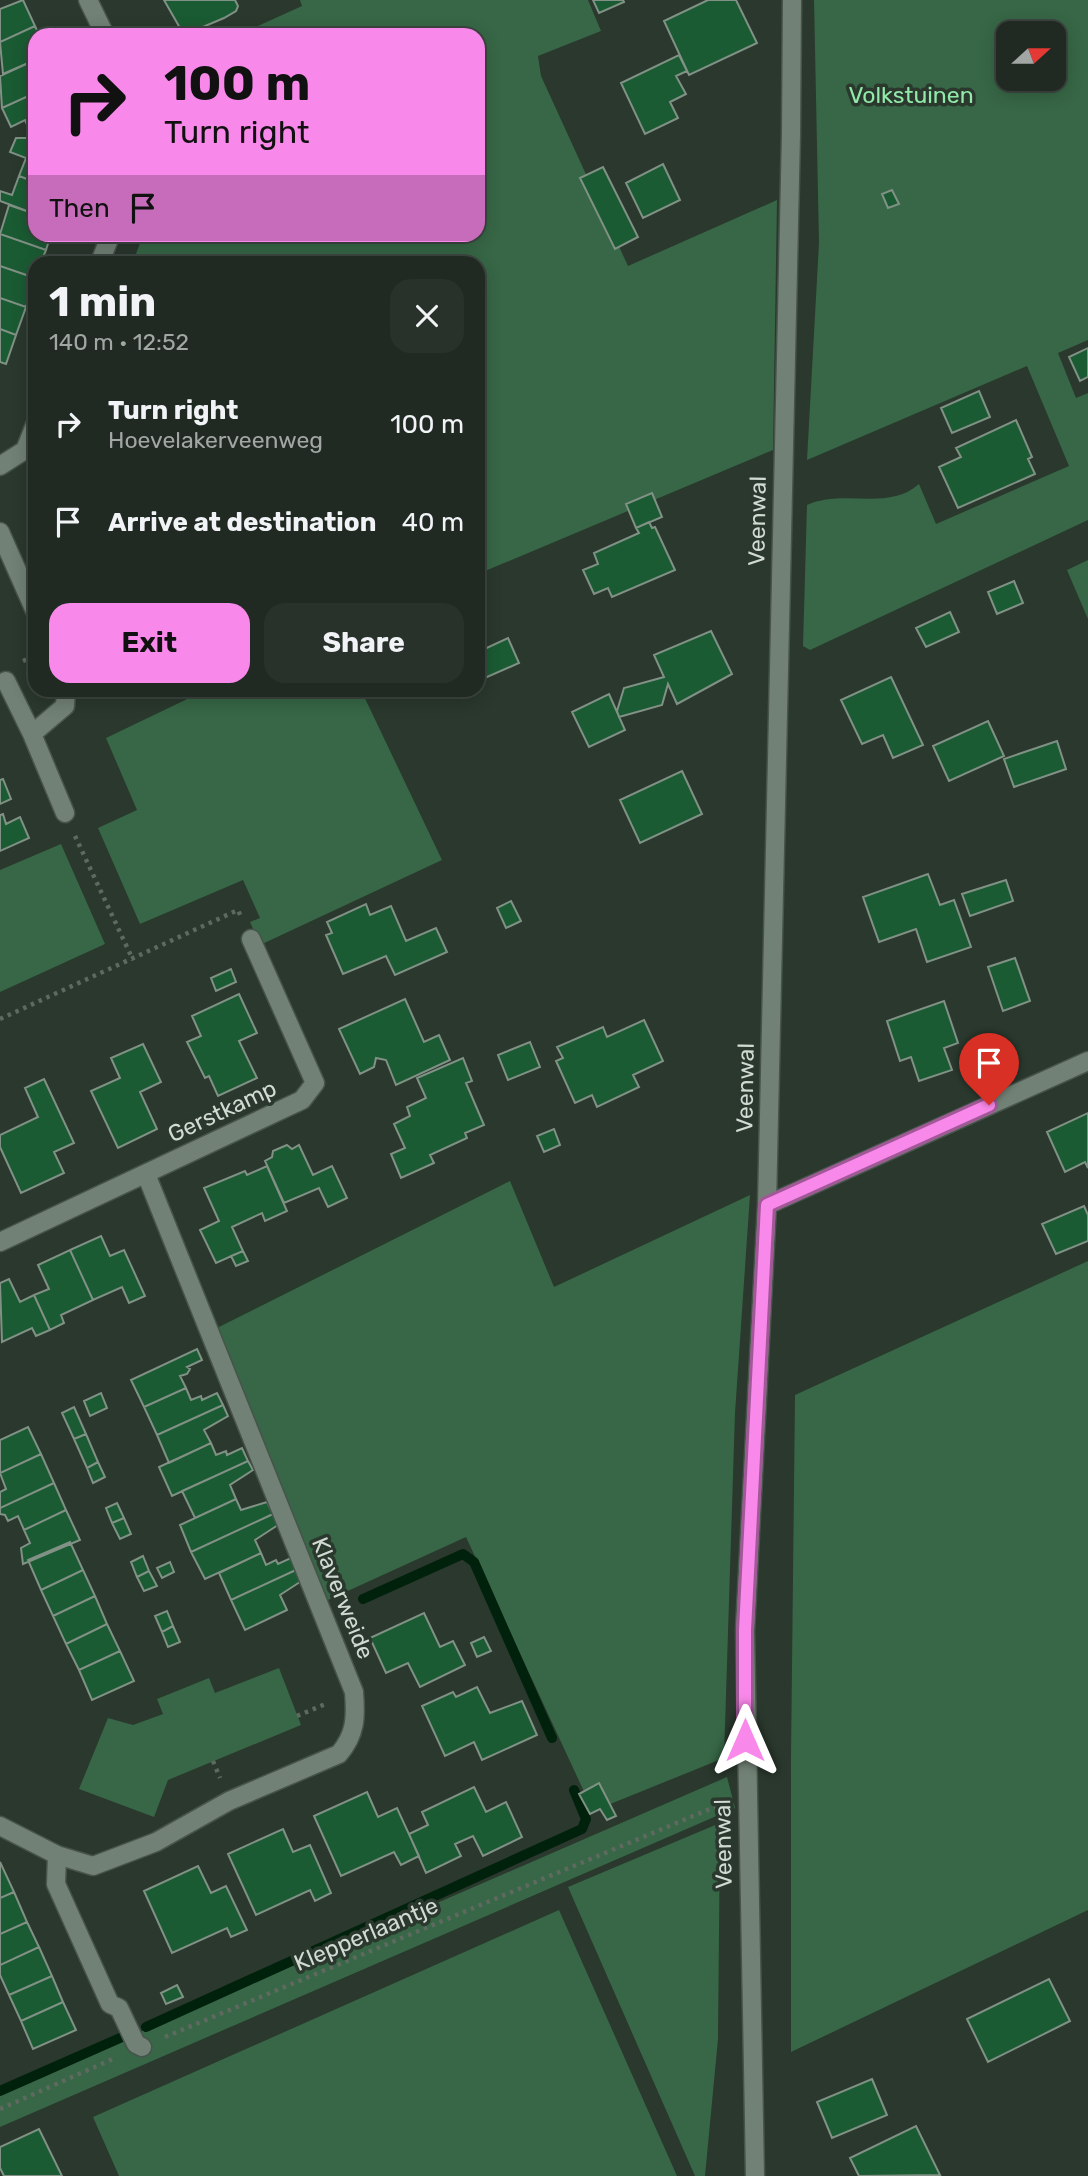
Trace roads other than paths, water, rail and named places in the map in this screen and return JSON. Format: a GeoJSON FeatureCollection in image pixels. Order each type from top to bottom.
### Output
{"type":"FeatureCollection","features":[{"type":"Feature","properties":{"kind":"street"},"geometry":{"type":"LineString","coordinates":[[88,0],[102,28]]}},
{"type":"Feature","properties":{"kind":"street","name":"Veenwal"},"geometry":{"type":"LineString","coordinates":[[755,2176],[745,1630],[767,1205],[792,0]]}},
{"type":"Feature","properties":{"kind":"street"},"geometry":{"type":"LineString","coordinates":[[0,466],[25,450],[28,442]]}},
{"type":"Feature","properties":{"kind":"street"},"geometry":{"type":"LineString","coordinates":[[0,532],[28,595]]}},
{"type":"Feature","properties":{"kind":"street"},"geometry":{"type":"LineString","coordinates":[[6,681],[32,734],[65,813]]}},
{"type":"Feature","properties":{"kind":"street"},"geometry":{"type":"LineString","coordinates":[[32,734],[65,706],[66,697]]}},
{"type":"Feature","properties":{"kind":"street","name":"Gerstkamp"},"geometry":{"type":"LineString","coordinates":[[0,1242],[302,1100],[315,1083],[251,939]]}},
{"type":"Feature","properties":{"kind":"street"},"geometry":{"type":"LineString","coordinates":[[767,1205],[1088,1061]]}},
{"type":"Feature","properties":{"kind":"street","name":"Klaverweide"},"geometry":{"type":"LineString","coordinates":[[0,1826],[57,1855],[93,1866],[156,1842],[229,1801],[340,1754],[351,1739],[356,1720],[355,1692],[146,1174]]}},
{"type":"Feature","properties":{"kind":"street"},"geometry":{"type":"LineString","coordinates":[[57,1855],[56,1884],[110,2004],[119,2007],[136,2044],[142,2047]]}},
{"type":"Feature","properties":{"kind":"waterway"},"geometry":{"type":"LineString","coordinates":[[363,1599],[463,1554],[474,1562],[552,1738]]}},
{"type":"Feature","properties":{"kind":"waterway"},"geometry":{"type":"LineString","coordinates":[[146,2027],[582,1829],[586,1819],[574,1790]]}},
{"type":"Feature","properties":{"kind":"waterway"},"geometry":{"type":"LineString","coordinates":[[0,2091],[120,2038]]}},
{"type":"Feature","properties":{"kind":"park label","name":"Volkstuinen"},"geometry":{"type":"Point","coordinates":[911,95]}}]}
